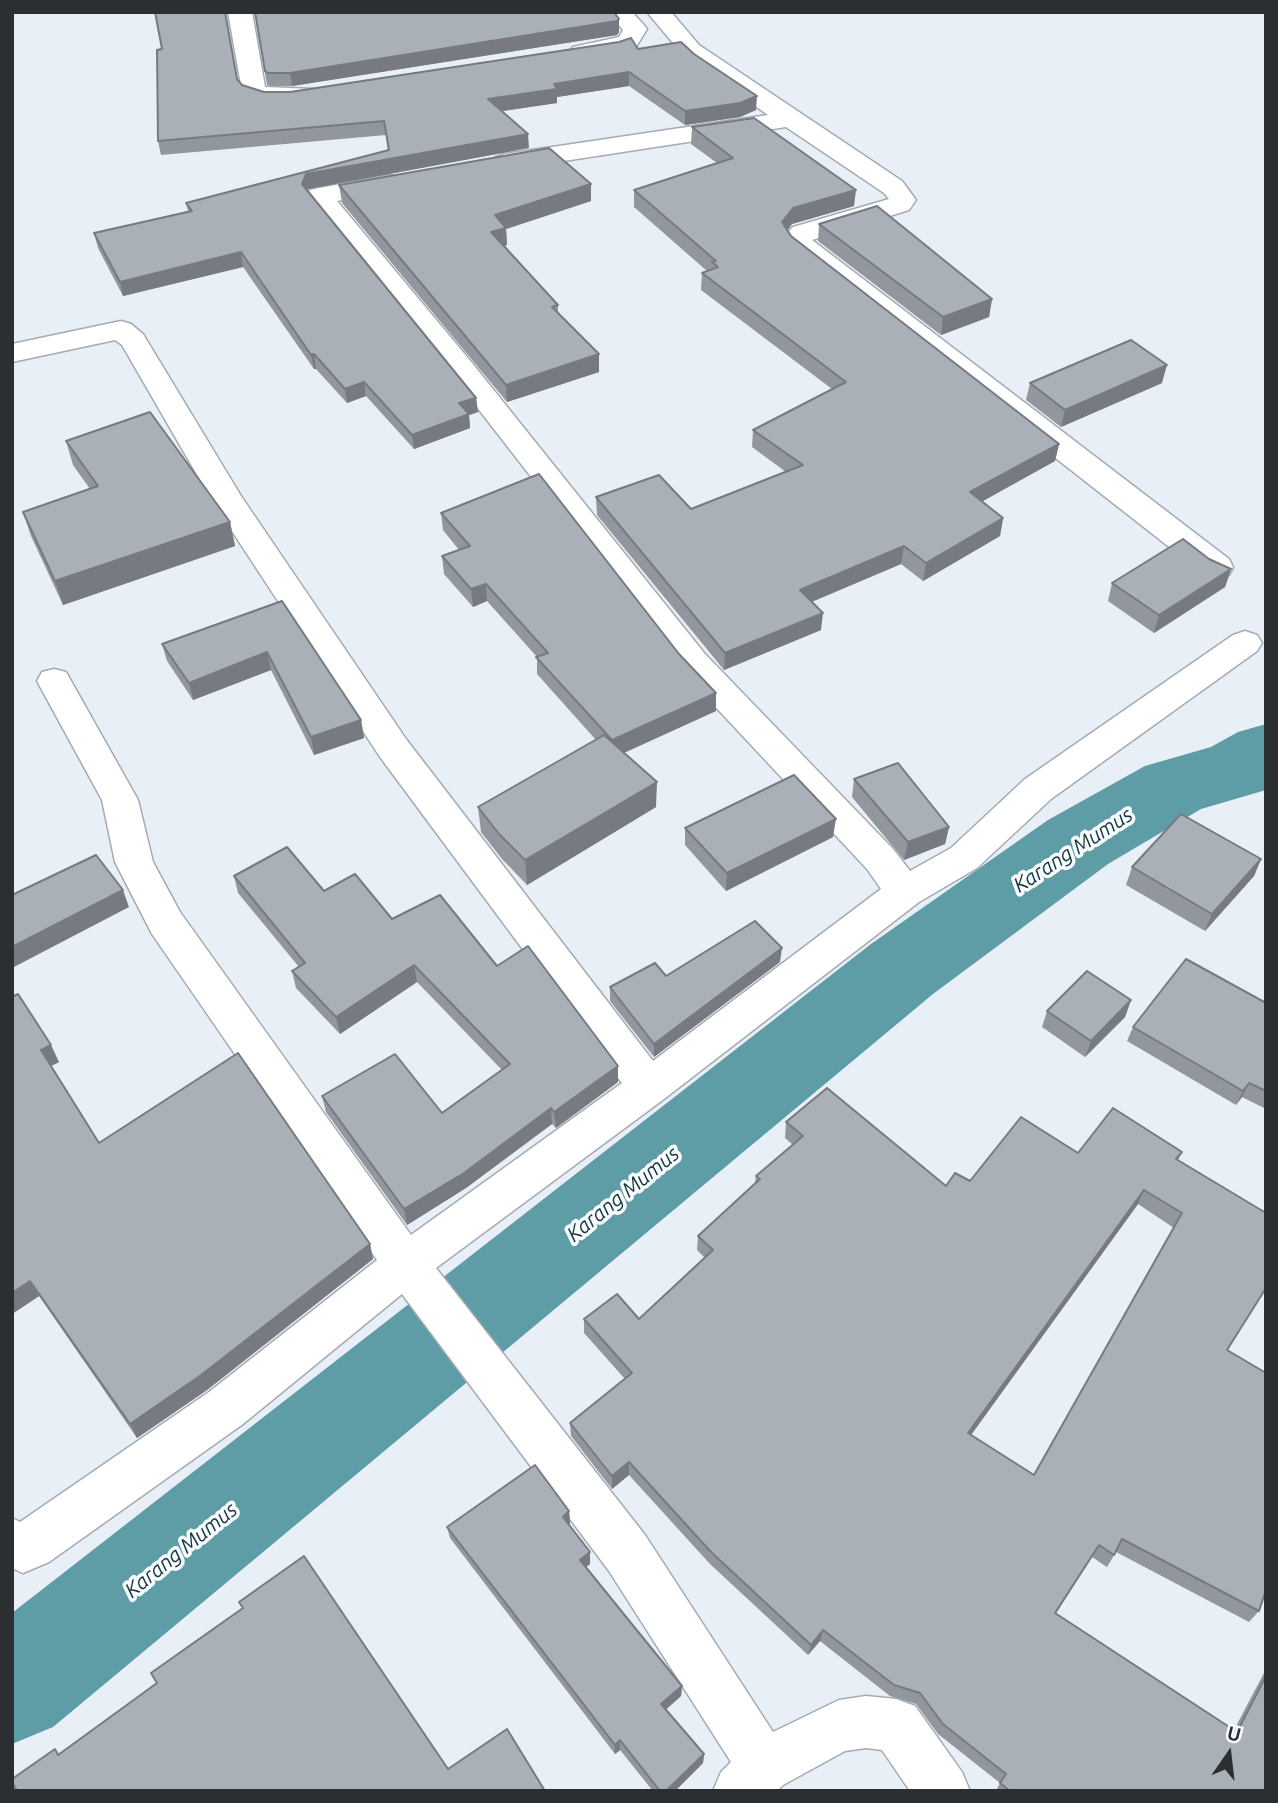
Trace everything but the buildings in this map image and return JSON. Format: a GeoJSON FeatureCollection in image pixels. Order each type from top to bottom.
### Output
{"type":"FeatureCollection","features":[{"type":"Feature","properties":{"kind":"street"},"geometry":{"type":"LineString","coordinates":[[565,54],[619,46],[628,42],[635,29],[619,12]]}},
{"type":"Feature","properties":{"kind":"street"},"geometry":{"type":"LineString","coordinates":[[658,12],[691,50],[893,187],[903,200],[900,204],[803,233],[797,237],[801,245],[1217,567]]}},
{"type":"Feature","properties":{"kind":"street"},"geometry":{"type":"LineString","coordinates":[[247,13],[254,91],[267,96],[333,90]]}},
{"type":"Feature","properties":{"kind":"street"},"geometry":{"type":"LineString","coordinates":[[477,167],[789,118]]}},
{"type":"Feature","properties":{"kind":"street"},"geometry":{"type":"LineString","coordinates":[[425,176],[319,196],[462,369],[693,662],[880,859],[905,892]]}},
{"type":"Feature","properties":{"kind":"street"},"geometry":{"type":"LineString","coordinates":[[12,353],[121,330],[133,340],[227,499],[393,748],[649,1087]]}},
{"type":"Feature","properties":{"kind":"street"},"geometry":{"type":"LineString","coordinates":[[12,1543],[23,1548],[31,1544],[226,1408],[905,892],[964,858],[1038,789],[1245,643]]}},
{"type":"Feature","properties":{"kind":"street"},"geometry":{"type":"LineString","coordinates":[[54,681],[120,800],[134,862],[166,923],[410,1269],[522,1411],[627,1553],[752,1778],[839,1726],[866,1722],[896,1725],[943,1791]]}},
{"type":"Feature","properties":{"kind":"waterway","name":"Karang Mumus"},"geometry":{"type":"LineString","coordinates":[[12,1686],[902,969],[1078,842],[1174,787],[1236,770],[1266,753]]}}]}
